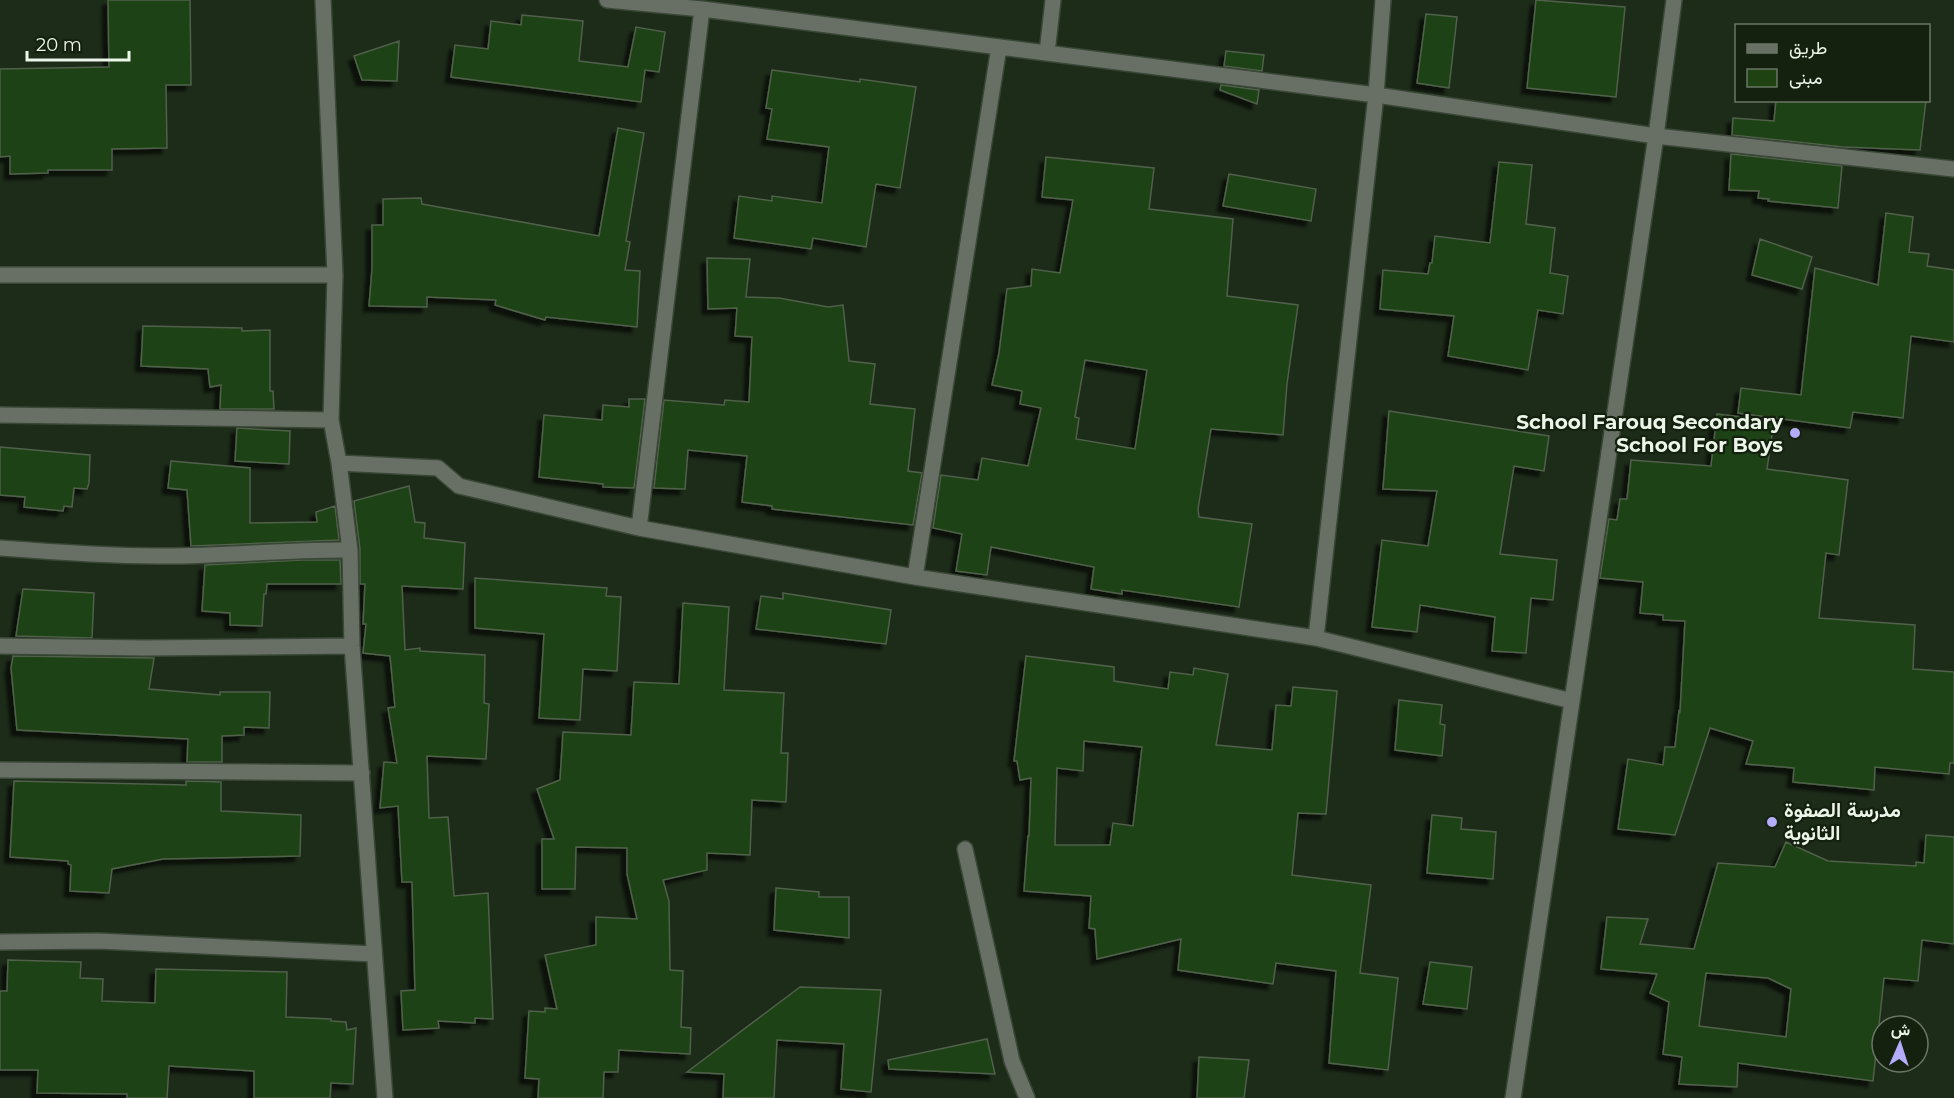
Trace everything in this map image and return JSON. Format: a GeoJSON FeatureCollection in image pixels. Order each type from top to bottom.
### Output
{"type":"FeatureCollection","features":[{"type":"Feature","properties":{"kind":"street"},"geometry":{"type":"LineString","coordinates":[[323,0],[335,275],[332,420],[350,550],[352,646],[385,1098]]}},
{"type":"Feature","properties":{"kind":"street"},"geometry":{"type":"LineString","coordinates":[[607,0],[702,9],[1376,94],[1656,136],[1954,169]]}},
{"type":"Feature","properties":{"kind":"street"},"geometry":{"type":"LineString","coordinates":[[1047,53],[1053,0]]}},
{"type":"Feature","properties":{"kind":"street"},"geometry":{"type":"LineString","coordinates":[[1316,638],[1376,94],[1383,0]]}},
{"type":"Feature","properties":{"kind":"street"},"geometry":{"type":"LineString","coordinates":[[1513,1098],[1656,136],[1674,0]]}},
{"type":"Feature","properties":{"kind":"street"},"geometry":{"type":"LineString","coordinates":[[639,528],[702,9]]}},
{"type":"Feature","properties":{"kind":"street"},"geometry":{"type":"LineString","coordinates":[[915,577],[999,47]]}},
{"type":"Feature","properties":{"kind":"street"},"geometry":{"type":"LineString","coordinates":[[0,275],[335,275]]}},
{"type":"Feature","properties":{"kind":"street"},"geometry":{"type":"LineString","coordinates":[[0,415],[332,420]]}},
{"type":"Feature","properties":{"kind":"street"},"geometry":{"type":"LineString","coordinates":[[339,463],[438,468],[459,486],[639,528],[915,577],[1316,638],[1572,701]]}},
{"type":"Feature","properties":{"kind":"street"},"geometry":{"type":"LineString","coordinates":[[0,548],[82,554],[158,556],[307,549],[350,550]]}},
{"type":"Feature","properties":{"kind":"street"},"geometry":{"type":"LineString","coordinates":[[0,646],[144,648],[352,646]]}},
{"type":"Feature","properties":{"kind":"street"},"geometry":{"type":"LineString","coordinates":[[0,770],[362,772]]}},
{"type":"Feature","properties":{"kind":"street"},"geometry":{"type":"LineString","coordinates":[[964,849],[1012,1061],[1027,1098]]}},
{"type":"Feature","properties":{"kind":"street"},"geometry":{"type":"LineString","coordinates":[[0,942],[98,941],[374,954]]}},
{"type":"Feature","properties":{"kind":"building"},"geometry":{"type":"Polygon","coordinates":[[[108,0],[190,0],[191,85],[166,85],[167,148],[112,149],[112,170],[48,170],[48,173],[10,174],[10,156],[0,157],[0,69],[109,67],[108,0]]]}},
{"type":"Feature","properties":{"kind":"building"},"geometry":{"type":"Polygon","coordinates":[[[1536,0],[1625,7],[1616,97],[1527,88],[1536,0]]]}},
{"type":"Feature","properties":{"kind":"building"},"geometry":{"type":"Polygon","coordinates":[[[1426,14],[1457,17],[1449,88],[1417,83],[1426,14]]]}},
{"type":"Feature","properties":{"kind":"building"},"geometry":{"type":"Polygon","coordinates":[[[522,15],[583,21],[579,61],[628,67],[636,27],[665,32],[659,72],[645,70],[641,102],[451,77],[455,45],[488,49],[491,21],[521,25],[522,15]]]}},
{"type":"Feature","properties":{"kind":"building"},"geometry":{"type":"Polygon","coordinates":[[[399,41],[397,81],[362,80],[354,56],[399,41]]]}},
{"type":"Feature","properties":{"kind":"building"},"geometry":{"type":"Polygon","coordinates":[[[1226,51],[1264,55],[1262,71],[1224,66],[1226,51]]]}},
{"type":"Feature","properties":{"kind":"building"},"geometry":{"type":"Polygon","coordinates":[[[772,70],[916,87],[900,188],[876,184],[866,247],[813,238],[811,249],[734,238],[739,196],[772,201],[772,196],[822,203],[829,147],[767,139],[772,109],[766,108],[772,70]]]}},
{"type":"Feature","properties":{"kind":"building"},"geometry":{"type":"Polygon","coordinates":[[[1221,85],[1259,90],[1257,104],[1220,90],[1221,85]]]}},
{"type":"Feature","properties":{"kind":"building"},"geometry":{"type":"Polygon","coordinates":[[[1776,102],[1926,102],[1920,150],[1843,147],[1732,135],[1733,118],[1774,121],[1776,102]]]}},
{"type":"Feature","properties":{"kind":"building"},"geometry":{"type":"Polygon","coordinates":[[[618,128],[644,133],[626,241],[630,242],[625,270],[640,271],[637,327],[546,317],[545,320],[495,305],[496,300],[427,297],[427,307],[369,306],[372,225],[383,225],[383,199],[421,198],[422,204],[599,236],[618,128]]]}},
{"type":"Feature","properties":{"kind":"building"},"geometry":{"type":"Polygon","coordinates":[[[1731,154],[1842,166],[1838,208],[1768,201],[1769,199],[1758,198],[1759,191],[1729,190],[1731,154]]]}},
{"type":"Feature","properties":{"kind":"building"},"geometry":{"type":"Polygon","coordinates":[[[1046,157],[1154,168],[1149,209],[1233,219],[1227,296],[1298,305],[1287,384],[1283,435],[1211,429],[1198,509],[1199,517],[1252,524],[1239,607],[1122,590],[1122,594],[1091,589],[1094,567],[991,547],[987,575],[956,571],[962,534],[933,528],[941,475],[978,480],[982,458],[1028,466],[1041,408],[1020,404],[1022,391],[992,385],[999,353],[1007,289],[1031,286],[1032,269],[1060,273],[1073,200],[1042,197],[1046,157]],[[1085,360],[1075,417],[1079,418],[1076,439],[1135,449],[1147,370],[1085,360]]]}},
{"type":"Feature","properties":{"kind":"building"},"geometry":{"type":"Polygon","coordinates":[[[1499,162],[1532,165],[1526,224],[1555,228],[1550,273],[1568,276],[1563,314],[1538,310],[1528,370],[1448,356],[1454,316],[1380,309],[1383,270],[1428,274],[1430,263],[1432,263],[1435,236],[1490,243],[1499,162]]]}},
{"type":"Feature","properties":{"kind":"building"},"geometry":{"type":"Polygon","coordinates":[[[1229,174],[1316,189],[1311,221],[1223,206],[1229,174]]]}},
{"type":"Feature","properties":{"kind":"building"},"geometry":{"type":"Polygon","coordinates":[[[1886,213],[1913,217],[1909,252],[1929,254],[1927,266],[1954,270],[1954,342],[1911,336],[1903,418],[1853,412],[1850,428],[1738,413],[1741,388],[1801,395],[1815,268],[1878,285],[1886,213]]]}},
{"type":"Feature","properties":{"kind":"building"},"geometry":{"type":"Polygon","coordinates":[[[1760,239],[1812,257],[1802,289],[1752,275],[1760,239]]]}},
{"type":"Feature","properties":{"kind":"building"},"geometry":{"type":"Polygon","coordinates":[[[707,258],[750,259],[746,297],[779,298],[828,307],[843,305],[849,361],[875,364],[870,404],[915,409],[908,471],[922,473],[913,525],[772,509],[772,506],[742,502],[747,456],[688,450],[685,489],[654,488],[664,400],[724,405],[725,400],[749,402],[752,337],[735,336],[737,308],[708,309],[707,258]]]}},
{"type":"Feature","properties":{"kind":"building"},"geometry":{"type":"Polygon","coordinates":[[[143,326],[242,328],[242,331],[270,330],[270,391],[273,391],[274,409],[220,409],[221,385],[210,387],[208,369],[141,366],[143,326]]]}},
{"type":"Feature","properties":{"kind":"building"},"geometry":{"type":"Polygon","coordinates":[[[629,399],[645,399],[634,488],[603,487],[603,484],[539,477],[544,415],[602,420],[603,405],[629,407],[629,399]]]}},
{"type":"Feature","properties":{"kind":"building"},"geometry":{"type":"Polygon","coordinates":[[[1389,411],[1549,436],[1544,471],[1514,466],[1500,554],[1557,560],[1553,600],[1531,598],[1526,653],[1492,651],[1495,617],[1420,605],[1417,632],[1372,627],[1382,540],[1428,546],[1437,491],[1383,489],[1389,411]]]}},
{"type":"Feature","properties":{"kind":"building"},"geometry":{"type":"Polygon","coordinates":[[[1717,414],[1774,421],[1767,469],[1848,480],[1839,555],[1826,553],[1819,618],[1915,625],[1913,669],[1954,672],[1954,763],[1950,763],[1949,774],[1875,767],[1874,790],[1793,782],[1794,768],[1746,764],[1753,741],[1710,728],[1675,835],[1618,829],[1628,759],[1663,765],[1665,747],[1675,747],[1680,712],[1685,621],[1663,620],[1663,615],[1640,613],[1643,582],[1600,578],[1609,519],[1617,520],[1620,499],[1627,499],[1631,460],[1711,466],[1717,414]]]}},
{"type":"Feature","properties":{"kind":"building"},"geometry":{"type":"Polygon","coordinates":[[[237,428],[290,431],[289,464],[235,461],[237,428]]]}},
{"type":"Feature","properties":{"kind":"building"},"geometry":{"type":"Polygon","coordinates":[[[0,447],[90,455],[87,489],[74,488],[72,507],[64,506],[63,511],[24,507],[25,497],[0,495],[0,447]]]}},
{"type":"Feature","properties":{"kind":"building"},"geometry":{"type":"Polygon","coordinates":[[[171,461],[250,468],[250,523],[317,522],[316,512],[335,506],[339,540],[191,546],[187,490],[168,488],[171,461]]]}},
{"type":"Feature","properties":{"kind":"building"},"geometry":{"type":"Polygon","coordinates":[[[409,486],[415,522],[425,523],[424,538],[465,543],[463,589],[402,586],[405,650],[420,648],[420,651],[485,655],[484,703],[489,704],[486,759],[427,756],[429,818],[448,817],[454,896],[488,893],[493,1019],[475,1018],[475,1023],[438,1021],[439,1028],[403,1030],[401,991],[415,990],[412,882],[402,882],[398,806],[380,808],[384,762],[397,763],[388,708],[395,707],[390,656],[363,653],[366,624],[363,624],[365,584],[360,584],[360,549],[354,501],[409,486]]]}},
{"type":"Feature","properties":{"kind":"building"},"geometry":{"type":"Polygon","coordinates":[[[340,560],[341,584],[267,584],[262,626],[230,625],[230,613],[202,611],[205,565],[340,560]]]}},
{"type":"Feature","properties":{"kind":"building"},"geometry":{"type":"Polygon","coordinates":[[[475,578],[607,588],[606,596],[621,597],[617,671],[583,669],[580,720],[539,718],[544,634],[475,628],[475,578]]]}},
{"type":"Feature","properties":{"kind":"building"},"geometry":{"type":"Polygon","coordinates":[[[23,589],[94,593],[92,638],[16,636],[23,589]]]}},
{"type":"Feature","properties":{"kind":"building"},"geometry":{"type":"Polygon","coordinates":[[[783,593],[891,610],[886,644],[756,629],[761,596],[783,599],[783,593]]]}},
{"type":"Feature","properties":{"kind":"building"},"geometry":{"type":"Polygon","coordinates":[[[683,603],[729,607],[724,690],[784,693],[781,753],[788,753],[786,802],[752,800],[750,855],[707,853],[707,870],[663,880],[669,901],[670,970],[683,971],[681,1027],[691,1028],[690,1054],[619,1050],[618,1072],[604,1072],[603,1098],[538,1098],[539,1079],[525,1078],[529,1011],[545,1012],[545,1008],[557,1009],[545,955],[596,945],[596,917],[637,919],[627,874],[627,848],[576,847],[575,889],[542,889],[542,839],[554,839],[537,789],[560,780],[563,732],[631,735],[634,682],[679,684],[683,603]]]}},
{"type":"Feature","properties":{"kind":"building"},"geometry":{"type":"Polygon","coordinates":[[[13,656],[154,658],[149,689],[220,695],[220,692],[270,692],[269,728],[244,727],[244,735],[222,736],[222,762],[187,762],[188,739],[17,730],[11,668],[13,656]]]}},
{"type":"Feature","properties":{"kind":"building"},"geometry":{"type":"Polygon","coordinates":[[[1026,656],[1114,667],[1114,681],[1168,689],[1170,672],[1193,675],[1194,668],[1228,674],[1216,745],[1272,750],[1276,705],[1291,706],[1293,687],[1337,691],[1326,814],[1298,813],[1292,875],[1371,885],[1360,973],[1398,978],[1388,1070],[1329,1063],[1336,971],[1276,963],[1273,984],[1178,970],[1181,939],[1097,959],[1095,929],[1089,928],[1091,896],[1024,891],[1031,778],[1020,780],[1017,761],[1014,761],[1026,656]],[[1084,741],[1083,771],[1057,768],[1055,845],[1110,845],[1113,823],[1133,826],[1142,747],[1084,741]]]}},
{"type":"Feature","properties":{"kind":"building"},"geometry":{"type":"Polygon","coordinates":[[[1399,700],[1442,705],[1440,724],[1445,725],[1442,756],[1395,750],[1399,700]]]}},
{"type":"Feature","properties":{"kind":"building"},"geometry":{"type":"Polygon","coordinates":[[[14,781],[186,785],[186,781],[221,782],[221,811],[301,815],[300,856],[163,859],[112,869],[109,893],[70,891],[71,865],[68,861],[10,857],[14,781]]]}},
{"type":"Feature","properties":{"kind":"building"},"geometry":{"type":"Polygon","coordinates":[[[1432,815],[1462,818],[1461,829],[1496,832],[1493,879],[1427,873],[1432,815]]]}},
{"type":"Feature","properties":{"kind":"building"},"geometry":{"type":"Polygon","coordinates":[[[1926,835],[1954,837],[1954,944],[1922,940],[1918,981],[1884,978],[1880,1014],[1870,1014],[1870,1074],[1874,1074],[1873,1081],[1738,1063],[1737,1087],[1679,1084],[1682,1057],[1663,1054],[1669,1002],[1650,993],[1657,974],[1601,969],[1607,917],[1648,919],[1640,944],[1694,949],[1718,863],[1775,867],[1786,842],[1828,861],[1916,866],[1916,862],[1924,863],[1926,835]],[[1706,973],[1699,1026],[1786,1037],[1791,989],[1768,978],[1706,973]]]}},
{"type":"Feature","properties":{"kind":"building"},"geometry":{"type":"Polygon","coordinates":[[[776,888],[819,892],[819,897],[849,897],[849,938],[774,930],[776,888]]]}},
{"type":"Feature","properties":{"kind":"building"},"geometry":{"type":"Polygon","coordinates":[[[8,960],[81,962],[80,978],[103,979],[102,1001],[155,1003],[156,969],[287,972],[286,1017],[331,1019],[331,1021],[346,1022],[347,1030],[356,1028],[353,1084],[331,1083],[330,1098],[254,1098],[254,1071],[169,1066],[167,1098],[127,1098],[127,1094],[37,1093],[38,1070],[0,1070],[0,991],[7,991],[8,960]]]}},
{"type":"Feature","properties":{"kind":"building"},"geometry":{"type":"Polygon","coordinates":[[[1430,962],[1472,967],[1467,1009],[1423,1004],[1430,962]]]}},
{"type":"Feature","properties":{"kind":"building"},"geometry":{"type":"Polygon","coordinates":[[[800,987],[881,990],[871,1092],[841,1089],[844,1044],[777,1040],[774,1098],[723,1098],[724,1074],[687,1072],[800,987]]]}},
{"type":"Feature","properties":{"kind":"building"},"geometry":{"type":"Polygon","coordinates":[[[987,1039],[995,1074],[889,1069],[888,1060],[987,1039]]]}},
{"type":"Feature","properties":{"kind":"building"},"geometry":{"type":"Polygon","coordinates":[[[1199,1057],[1249,1060],[1244,1098],[1197,1098],[1199,1057]]]}},
{"type":"Feature","properties":{"kind":"place","name":"School Farouq Secondary School For Boys"},"geometry":{"type":"Point","coordinates":[1795,433]}},
{"type":"Feature","properties":{"kind":"place","name":"مدرسة الصفوة الثانوية"},"geometry":{"type":"Point","coordinates":[1772,822]}}]}
